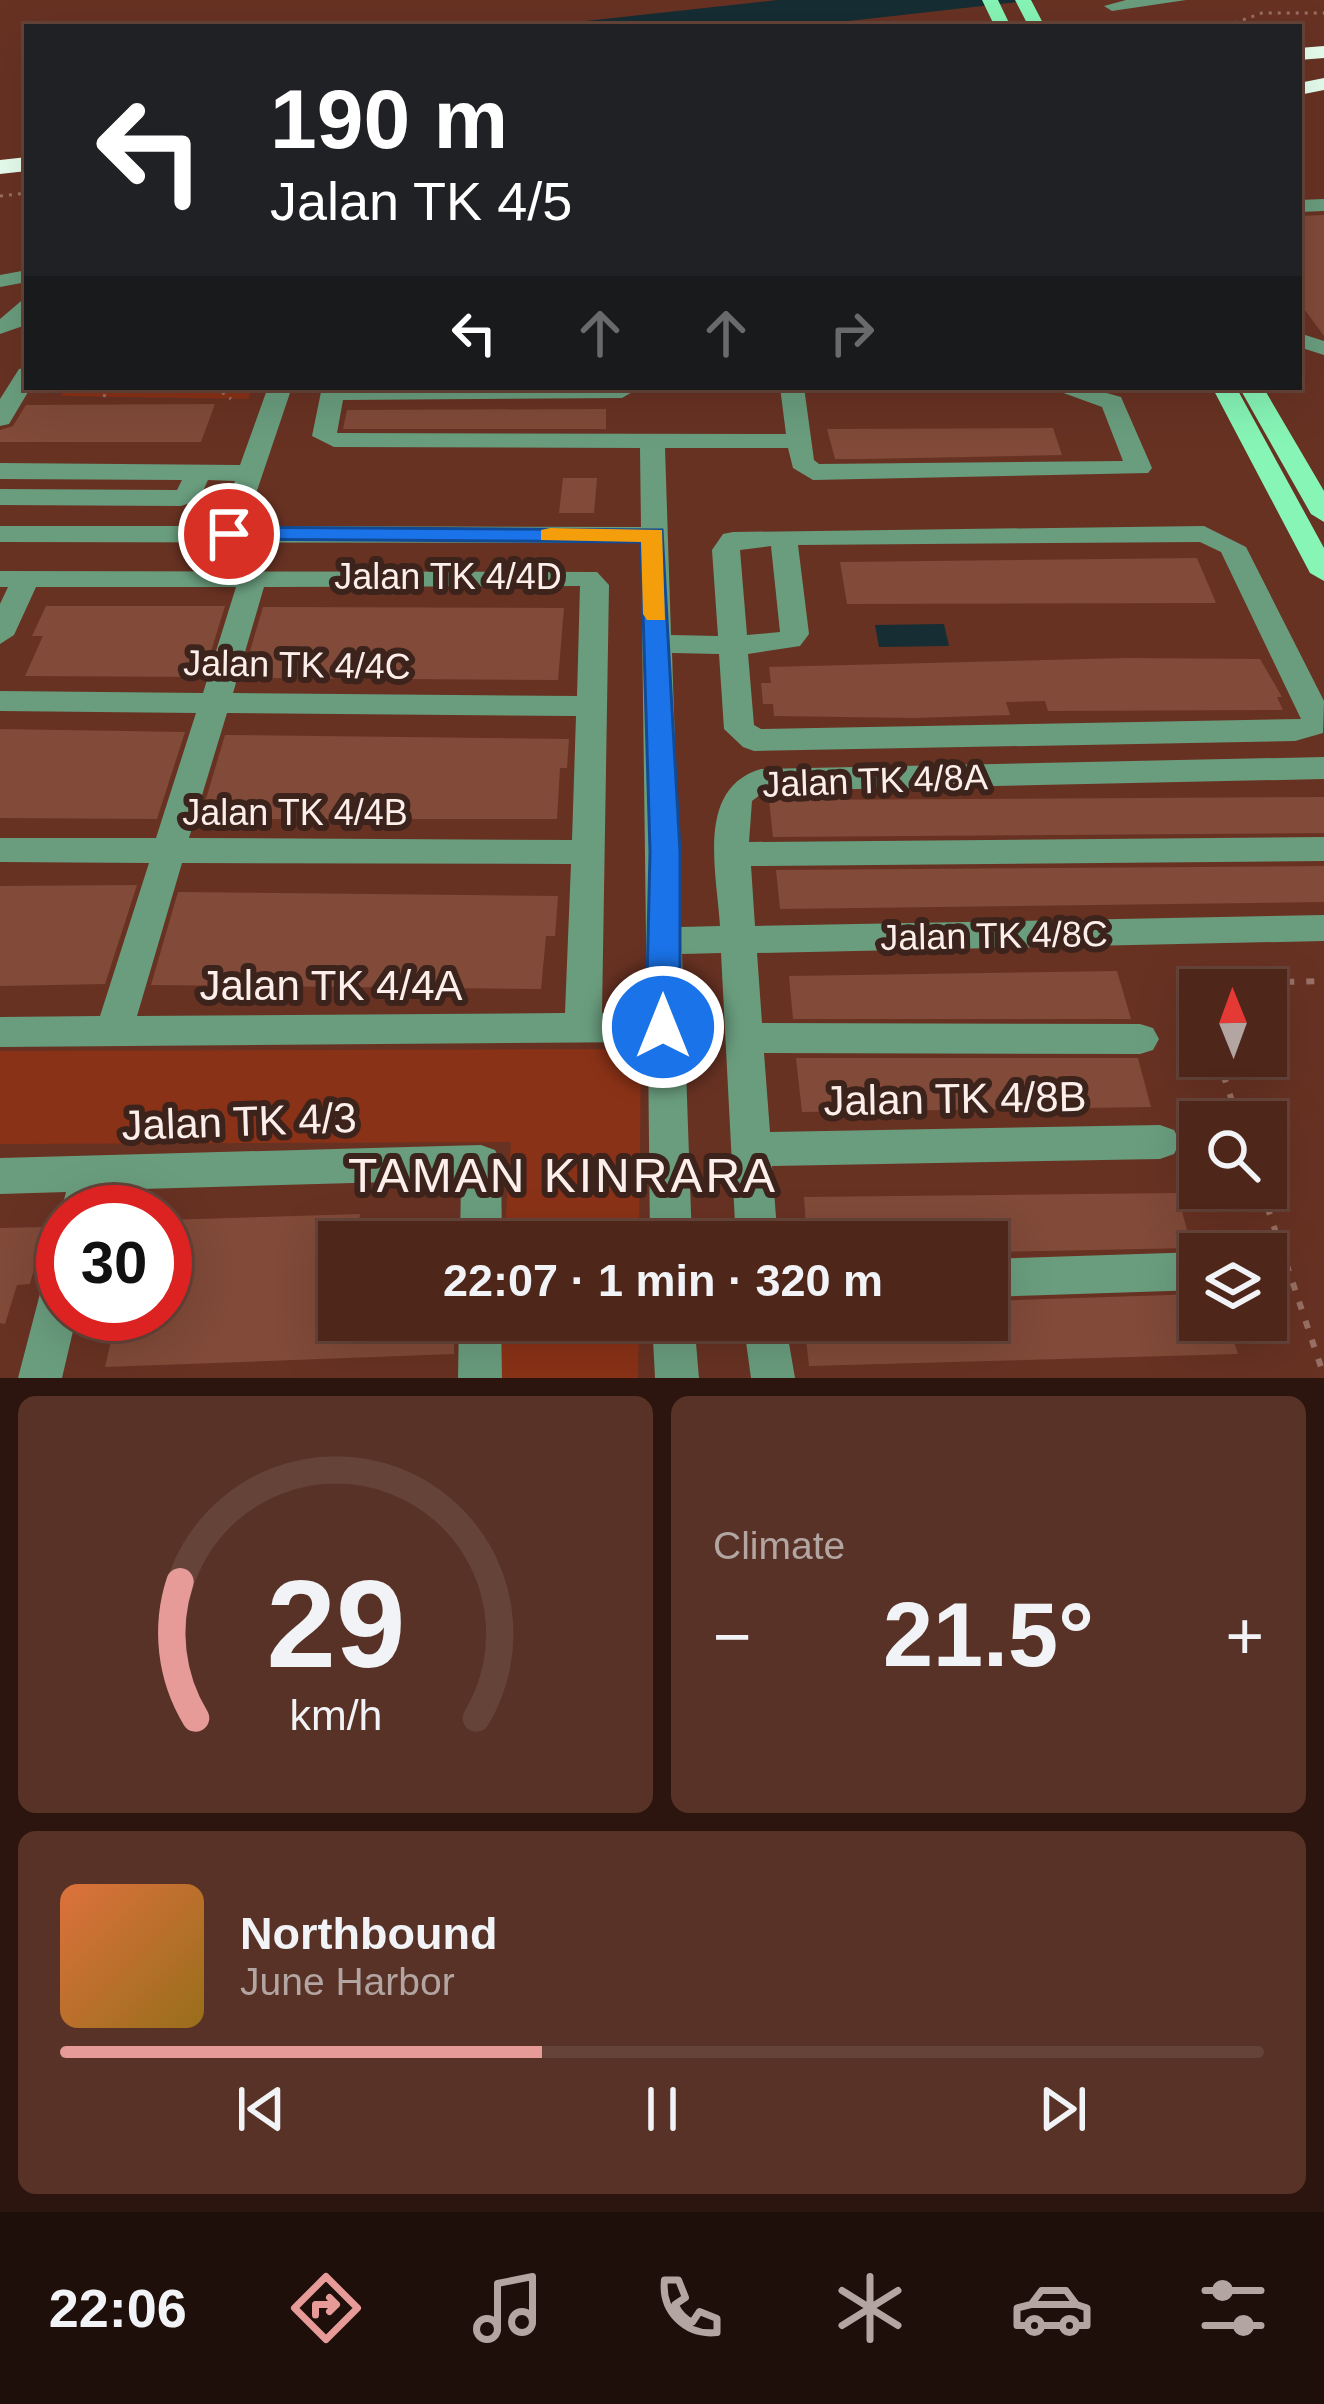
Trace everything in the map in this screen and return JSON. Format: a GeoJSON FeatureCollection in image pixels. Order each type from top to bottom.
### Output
{"type":"FeatureCollection","features":[{"type":"Feature","properties":{"kind":"main road"},"geometry":{"type":"LineString","coordinates":[[1226,390],[1324,573]]}},
{"type":"Feature","properties":{"kind":"main road"},"geometry":{"type":"LineString","coordinates":[[1253,390],[1324,514]]}},
{"type":"Feature","properties":{"kind":"street"},"geometry":{"type":"LineString","coordinates":[[1112,6],[1178,0]]}},
{"type":"Feature","properties":{"kind":"street"},"geometry":{"type":"LineString","coordinates":[[0,327],[15,321],[24,308]]}},
{"type":"Feature","properties":{"kind":"street"},"geometry":{"type":"LineString","coordinates":[[0,419],[24,379]]}},
{"type":"Feature","properties":{"kind":"street"},"geometry":{"type":"LineString","coordinates":[[229,534],[279,390]]}},
{"type":"Feature","properties":{"kind":"street"},"geometry":{"type":"LineString","coordinates":[[333,390],[322,429],[324,436],[334,440],[799,441]]}},
{"type":"Feature","properties":{"kind":"street"},"geometry":{"type":"LineString","coordinates":[[620,442],[622,390]]}},
{"type":"Feature","properties":{"kind":"street"},"geometry":{"type":"LineString","coordinates":[[792,390],[802,463],[813,472],[1139,468],[1112,402],[1070,390]]}},
{"type":"Feature","properties":{"kind":"street"},"geometry":{"type":"LineString","coordinates":[[652,442],[669,1221]]}},
{"type":"Feature","properties":{"kind":"street"},"geometry":{"type":"LineString","coordinates":[[0,470],[250,473]]}},
{"type":"Feature","properties":{"kind":"street"},"geometry":{"type":"LineString","coordinates":[[0,497],[171,499],[190,494],[198,473]]}},
{"type":"Feature","properties":{"kind":"street"},"geometry":{"type":"LineString","coordinates":[[0,534],[653,535]]}},
{"type":"Feature","properties":{"kind":"street"},"geometry":{"type":"LineString","coordinates":[[657,644],[780,642],[795,634],[783,537]]}},
{"type":"Feature","properties":{"kind":"street"},"geometry":{"type":"LineString","coordinates":[[783,537],[1220,538],[1232,548],[1317,717],[1312,726],[1295,731],[754,740],[739,729],[728,544],[783,537]]}},
{"type":"Feature","properties":{"kind":"street"},"geometry":{"type":"LineString","coordinates":[[114,1031],[254,577]]}},
{"type":"Feature","properties":{"kind":"street","name":"Jalan TK 4/4D"},"geometry":{"type":"LineString","coordinates":[[13,579],[586,578],[595,585],[584,1028]]}},
{"type":"Feature","properties":{"kind":"street"},"geometry":{"type":"LineString","coordinates":[[0,635],[13,579]]}},
{"type":"Feature","properties":{"kind":"street","name":"Jalan TK 4/4C"},"geometry":{"type":"LineString","coordinates":[[0,701],[594,706]]}},
{"type":"Feature","properties":{"kind":"street","name":"Jalan TK 4/8A"},"geometry":{"type":"LineString","coordinates":[[756,1221],[733,854],[734,799],[743,785],[761,780],[1324,768]]}},
{"type":"Feature","properties":{"kind":"street"},"geometry":{"type":"LineString","coordinates":[[733,854],[1324,849]]}},
{"type":"Feature","properties":{"kind":"street","name":"Jalan TK 4/4B"},"geometry":{"type":"LineString","coordinates":[[0,850],[590,852]]}},
{"type":"Feature","properties":{"kind":"street","name":"Jalan TK 4/8C"},"geometry":{"type":"LineString","coordinates":[[664,941],[1324,928]]}},
{"type":"Feature","properties":{"kind":"street","name":"Jalan TK 4/4A"},"geometry":{"type":"LineString","coordinates":[[0,1031],[663,1027]]}},
{"type":"Feature","properties":{"kind":"street"},"geometry":{"type":"LineString","coordinates":[[744,1038],[1140,1039]]}},
{"type":"Feature","properties":{"kind":"street","name":"Jalan TK 4/8B"},"geometry":{"type":"LineString","coordinates":[[752,1149],[1160,1142]]}},
{"type":"Feature","properties":{"kind":"street","name":"Jalan TK 4/3"},"geometry":{"type":"LineString","coordinates":[[188,1185],[482,1162],[481,1221]]}},
{"type":"Feature","properties":{"kind":"street","name":"Jalan TK 4/3"},"geometry":{"type":"LineString","coordinates":[[0,1176],[46,1185]]}},
{"type":"Feature","properties":{"kind":"street"},"geometry":{"type":"LineString","coordinates":[[1008,1277],[1179,1272]]}},
{"type":"Feature","properties":{"kind":"street"},"geometry":{"type":"LineString","coordinates":[[40,1378],[49,1341]]}},
{"type":"Feature","properties":{"kind":"street"},"geometry":{"type":"LineString","coordinates":[[480,1341],[480,1378]]}},
{"type":"Feature","properties":{"kind":"street"},"geometry":{"type":"LineString","coordinates":[[674,1341],[677,1378]]}},
{"type":"Feature","properties":{"kind":"street"},"geometry":{"type":"LineString","coordinates":[[767,1341],[772,1378]]}},
{"type":"Feature","properties":{"kind":"path"},"geometry":{"type":"LineString","coordinates":[[1232,24],[1262,13],[1324,13]]}},
{"type":"Feature","properties":{"kind":"path"},"geometry":{"type":"LineString","coordinates":[[104,397],[106,390]]}},
{"type":"Feature","properties":{"kind":"path"},"geometry":{"type":"LineString","coordinates":[[219,390],[231,399]]}},
{"type":"Feature","properties":{"kind":"path"},"geometry":{"type":"LineString","coordinates":[[1287,982],[1324,981]]}},
{"type":"Feature","properties":{"kind":"path"},"geometry":{"type":"LineString","coordinates":[[1268,1209],[1324,1376]]}},
{"type":"Feature","properties":{"kind":"shaded area"},"geometry":{"type":"Polygon","coordinates":[[[64,390],[251,390],[248,399],[61,396],[64,390]]]}},
{"type":"Feature","properties":{"kind":"shaded area"},"geometry":{"type":"Polygon","coordinates":[[[641,1049],[639,1221],[505,1221],[511,1142],[0,1144],[0,1051],[641,1049]]]}},
{"type":"Feature","properties":{"kind":"shaded area"},"geometry":{"type":"Polygon","coordinates":[[[497,1341],[639,1341],[638,1378],[494,1378],[497,1341]]]}},
{"type":"Feature","properties":{"kind":"water"},"geometry":{"type":"Polygon","coordinates":[[[778,0],[1036,0],[822,24],[558,24],[778,0]]]}},
{"type":"Feature","properties":{"kind":"water"},"geometry":{"type":"Polygon","coordinates":[[[944,624],[949,646],[879,647],[875,625],[944,624]]]}},
{"type":"Feature","properties":{"kind":"building"},"geometry":{"type":"Polygon","coordinates":[[[1324,215],[1324,336],[1302,306],[1302,216],[1324,215]]]}},
{"type":"Feature","properties":{"kind":"building"},"geometry":{"type":"Polygon","coordinates":[[[215,404],[201,442],[0,442],[0,430],[13,426],[26,405],[215,404]]]}},
{"type":"Feature","properties":{"kind":"building"},"geometry":{"type":"Polygon","coordinates":[[[606,409],[606,429],[343,429],[347,410],[606,409]]]}},
{"type":"Feature","properties":{"kind":"building"},"geometry":{"type":"Polygon","coordinates":[[[1053,428],[1062,455],[864,459],[835,459],[827,429],[1053,428]]]}},
{"type":"Feature","properties":{"kind":"building"},"geometry":{"type":"Polygon","coordinates":[[[563,478],[597,478],[594,513],[559,513],[563,478]]]}},
{"type":"Feature","properties":{"kind":"building"},"geometry":{"type":"Polygon","coordinates":[[[1197,558],[1216,603],[847,604],[840,562],[1197,558]]]}},
{"type":"Feature","properties":{"kind":"building"},"geometry":{"type":"Polygon","coordinates":[[[46,606],[225,606],[203,677],[25,676],[43,636],[32,636],[46,606]]]}},
{"type":"Feature","properties":{"kind":"building"},"geometry":{"type":"Polygon","coordinates":[[[263,607],[564,608],[558,680],[242,678],[263,607]]]}},
{"type":"Feature","properties":{"kind":"building"},"geometry":{"type":"Polygon","coordinates":[[[1260,659],[1282,697],[1277,697],[1283,710],[1048,711],[1045,701],[1006,702],[1010,715],[914,718],[774,716],[773,704],[763,704],[761,683],[771,683],[769,667],[1260,659]]]}},
{"type":"Feature","properties":{"kind":"building"},"geometry":{"type":"Polygon","coordinates":[[[0,729],[185,732],[157,819],[0,818],[0,729]]]}},
{"type":"Feature","properties":{"kind":"building"},"geometry":{"type":"Polygon","coordinates":[[[225,735],[569,739],[567,768],[560,768],[557,819],[200,819],[225,735]]]}},
{"type":"Feature","properties":{"kind":"building"},"geometry":{"type":"Polygon","coordinates":[[[1324,797],[1324,833],[773,837],[769,800],[1324,797]]]}},
{"type":"Feature","properties":{"kind":"building"},"geometry":{"type":"Polygon","coordinates":[[[1324,866],[1324,902],[780,909],[776,870],[1324,866]]]}},
{"type":"Feature","properties":{"kind":"building"},"geometry":{"type":"Polygon","coordinates":[[[137,885],[105,984],[0,986],[0,886],[137,885]]]}},
{"type":"Feature","properties":{"kind":"building"},"geometry":{"type":"Polygon","coordinates":[[[178,892],[558,896],[555,936],[546,936],[541,989],[151,985],[178,892]]]}},
{"type":"Feature","properties":{"kind":"building"},"geometry":{"type":"Polygon","coordinates":[[[1117,971],[1131,1019],[793,1019],[789,976],[1117,971]]]}},
{"type":"Feature","properties":{"kind":"building"},"geometry":{"type":"Polygon","coordinates":[[[796,1058],[1138,1058],[1151,1107],[802,1112],[796,1058]]]}},
{"type":"Feature","properties":{"kind":"building"},"geometry":{"type":"Polygon","coordinates":[[[1177,1193],[1188,1233],[1179,1233],[1179,1248],[1008,1252],[1008,1221],[806,1221],[804,1197],[1177,1193]]]}},
{"type":"Feature","properties":{"kind":"building"},"geometry":{"type":"Polygon","coordinates":[[[360,1214],[359,1221],[318,1221],[318,1341],[454,1341],[454,1354],[105,1367],[111,1341],[192,1341],[192,1219],[360,1214]]]}},
{"type":"Feature","properties":{"kind":"building"},"geometry":{"type":"Polygon","coordinates":[[[36,1227],[30,1284],[17,1285],[5,1324],[0,1323],[0,1228],[36,1227]]]}},
{"type":"Feature","properties":{"kind":"building"},"geometry":{"type":"Polygon","coordinates":[[[1179,1295],[1179,1341],[1234,1341],[1238,1354],[809,1366],[806,1341],[1008,1341],[1008,1300],[1179,1295]]]}},
{"type":"Feature","properties":{"kind":"slow traffic"},"geometry":{"type":"LineString","coordinates":[[550,535],[653,535],[656,614]]}},
{"type":"Feature","properties":{"kind":"district","name":"TAMAN KINRARA"},"geometry":{"type":"Point","coordinates":[563,1175]}},
{"type":"Feature","properties":{"kind":"route"},"geometry":{"type":"LineString","coordinates":[[229,534],[653,535],[665,852],[663,1027]]}}]}
